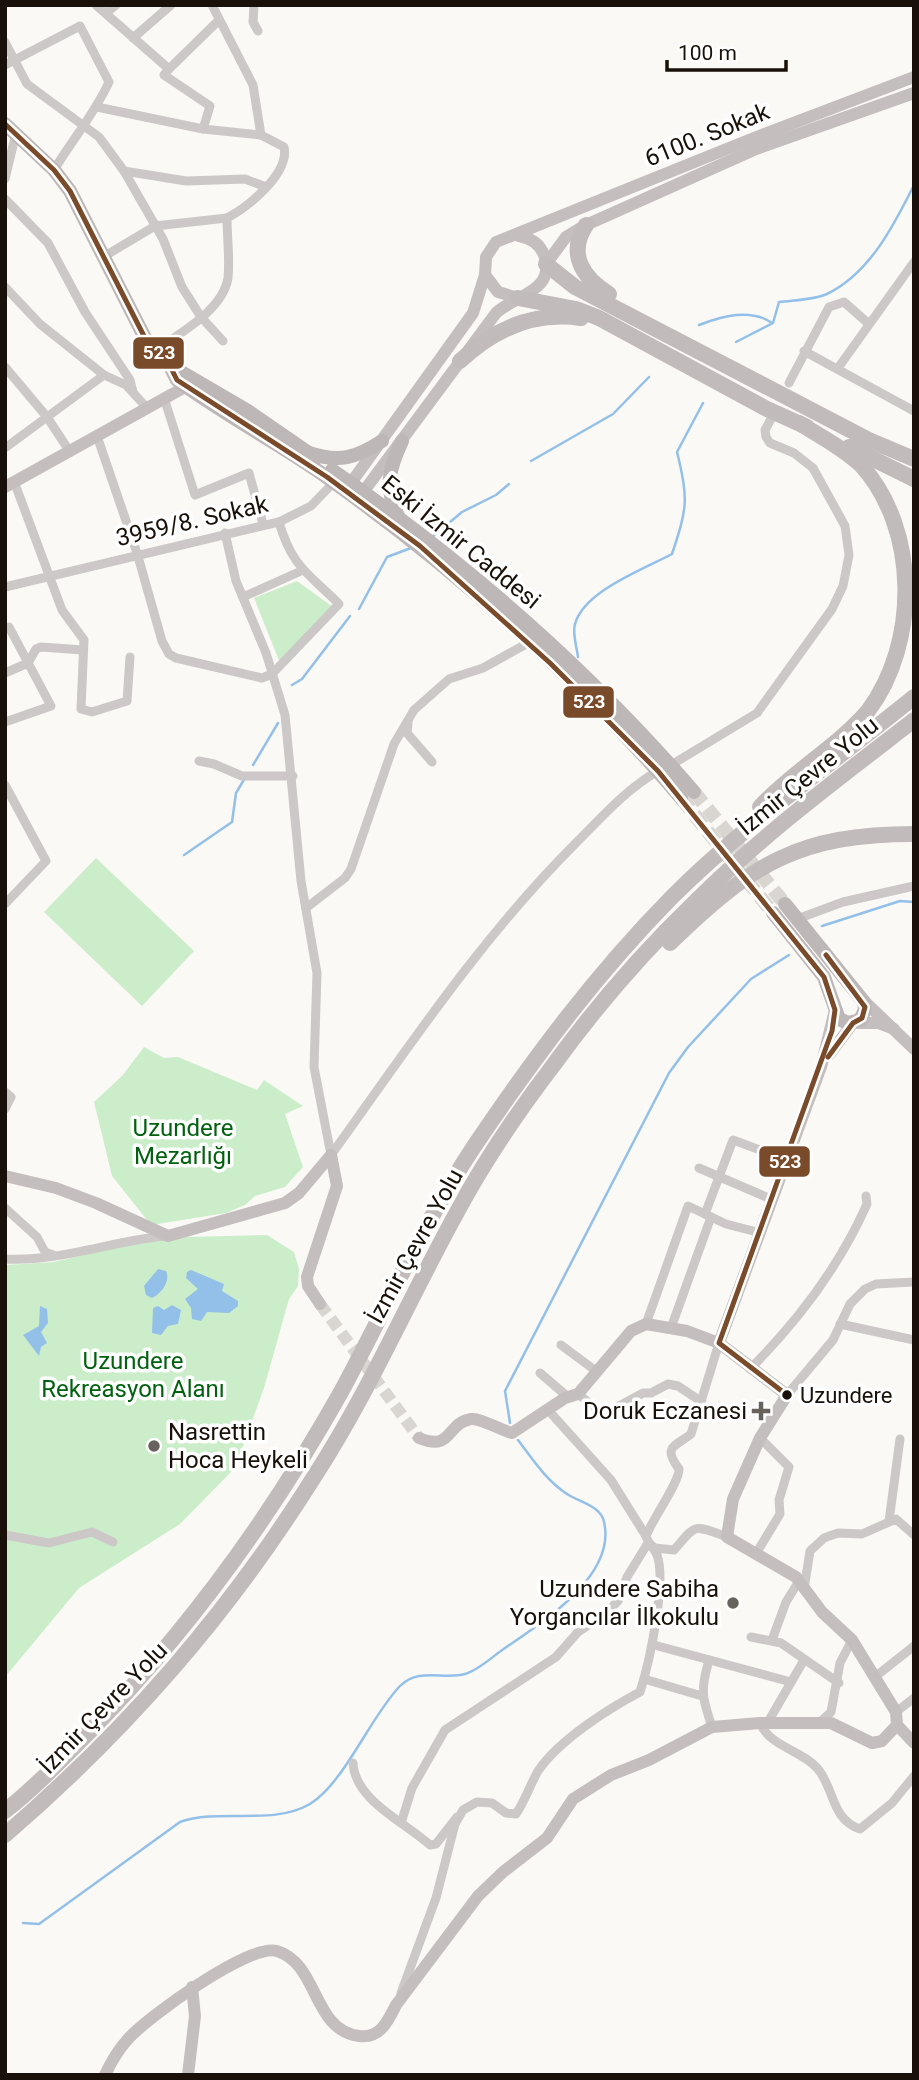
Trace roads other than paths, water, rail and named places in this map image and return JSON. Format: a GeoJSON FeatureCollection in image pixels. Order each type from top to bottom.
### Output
{"type":"FeatureCollection","features":[{"type":"Feature","properties":{"kind":"highway"},"geometry":{"type":"LineString","coordinates":[[586,225],[578,249],[584,273],[597,286],[620,300],[634,316]]}},
{"type":"Feature","properties":{"kind":"highway"},"geometry":{"type":"LineString","coordinates":[[546,264],[575,287],[869,440],[914,468]]}},
{"type":"Feature","properties":{"kind":"highway"},"geometry":{"type":"LineString","coordinates":[[518,298],[576,309],[614,326],[765,408],[914,479]]}},
{"type":"Feature","properties":{"kind":"highway"},"geometry":{"type":"LineString","coordinates":[[460,361],[492,334],[526,321],[563,316],[614,326]]}},
{"type":"Feature","properties":{"kind":"highway"},"geometry":{"type":"LineString","coordinates":[[707,865],[767,799],[866,713],[883,690],[905,638],[911,584],[903,538],[893,515],[881,491],[863,467],[845,451],[799,423]]}},
{"type":"Feature","properties":{"kind":"highway"},"geometry":{"type":"LineString","coordinates":[[869,440],[914,459]]}},
{"type":"Feature","properties":{"kind":"highway","name":"İzmir Çevre Yolu"},"geometry":{"type":"LineString","coordinates":[[5,1811],[130,1690],[211,1592],[298,1466],[470,1153],[575,1005],[615,958],[707,865],[783,800],[914,697]]}},
{"type":"Feature","properties":{"kind":"highway","name":"İzmir Çevre Yolu"},"geometry":{"type":"LineString","coordinates":[[5,1835],[125,1722],[170,1675],[234,1596],[316,1475],[457,1210],[508,1130],[595,1011],[694,902],[753,848],[914,720]]}},
{"type":"Feature","properties":{"kind":"highway"},"geometry":{"type":"LineString","coordinates":[[635,968],[656,957],[736,883],[777,858],[836,839],[914,834]]}},
{"type":"Feature","properties":{"kind":"main road","name":"Eski İzmir Caddesi"},"geometry":{"type":"LineString","coordinates":[[11,128],[54,170],[70,191],[145,338],[169,365],[177,380],[192,384],[307,452],[343,486]]}},
{"type":"Feature","properties":{"kind":"main road","name":"Eski İzmir Caddesi"},"geometry":{"type":"LineString","coordinates":[[192,384],[343,486],[399,517],[559,653],[687,795]]}},
{"type":"Feature","properties":{"kind":"main road"},"geometry":{"type":"LineString","coordinates":[[307,452],[326,459],[346,460],[360,455],[382,441]]}},
{"type":"Feature","properties":{"kind":"main road"},"geometry":{"type":"LineString","coordinates":[[399,517],[388,483],[402,441]]}},
{"type":"Feature","properties":{"kind":"main road","name":"Eski İzmir Caddesi"},"geometry":{"type":"LineString","coordinates":[[361,496],[420,546],[664,768]]}},
{"type":"Feature","properties":{"kind":"main road"},"geometry":{"type":"LineString","coordinates":[[779,909],[797,919],[861,998],[865,1007],[864,1014],[853,1023],[843,1021],[835,1010],[824,977],[779,909]]}},
{"type":"Feature","properties":{"kind":"main road"},"geometry":{"type":"LineString","coordinates":[[835,1010],[838,999],[845,994],[853,993],[861,998]]}},
{"type":"Feature","properties":{"kind":"street"},"geometry":{"type":"LineString","coordinates":[[96,5],[169,69]]}},
{"type":"Feature","properties":{"kind":"street"},"geometry":{"type":"LineString","coordinates":[[106,13],[116,5]]}},
{"type":"Feature","properties":{"kind":"street"},"geometry":{"type":"LineString","coordinates":[[133,37],[171,5]]}},
{"type":"Feature","properties":{"kind":"street"},"geometry":{"type":"LineString","coordinates":[[212,5],[253,85],[261,135]]}},
{"type":"Feature","properties":{"kind":"street"},"geometry":{"type":"LineString","coordinates":[[254,5],[253,22],[258,31]]}},
{"type":"Feature","properties":{"kind":"street"},"geometry":{"type":"LineString","coordinates":[[203,129],[210,106],[164,75],[219,20]]}},
{"type":"Feature","properties":{"kind":"street"},"geometry":{"type":"LineString","coordinates":[[10,62],[80,26],[109,82],[97,107],[81,125],[54,170]]}},
{"type":"Feature","properties":{"kind":"street"},"geometry":{"type":"LineString","coordinates":[[5,42],[10,62],[27,84],[99,137],[124,171],[155,226],[182,287],[201,317],[223,341]]}},
{"type":"Feature","properties":{"kind":"street","name":"6100. Sokak"},"geometry":{"type":"LineString","coordinates":[[361,496],[496,313],[539,287],[546,264],[566,237],[586,225],[914,77]]}},
{"type":"Feature","properties":{"kind":"street","name":"6100. Sokak"},"geometry":{"type":"LineString","coordinates":[[343,486],[382,441],[473,313],[485,275],[485,257],[491,246],[501,239],[519,236],[817,121],[914,93]]}},
{"type":"Feature","properties":{"kind":"street"},"geometry":{"type":"LineString","coordinates":[[97,107],[203,129],[261,135],[278,142],[284,147],[286,155],[248,207],[227,218],[155,226],[103,257]]}},
{"type":"Feature","properties":{"kind":"street"},"geometry":{"type":"LineString","coordinates":[[5,179],[11,128]]}},
{"type":"Feature","properties":{"kind":"street"},"geometry":{"type":"LineString","coordinates":[[124,171],[187,181],[246,179],[265,187]]}},
{"type":"Feature","properties":{"kind":"street"},"geometry":{"type":"LineString","coordinates":[[5,199],[48,243],[85,312],[130,380],[133,392]]}},
{"type":"Feature","properties":{"kind":"street"},"geometry":{"type":"LineString","coordinates":[[156,350],[201,317],[222,294],[228,279],[227,218]]}},
{"type":"Feature","properties":{"kind":"street"},"geometry":{"type":"LineString","coordinates":[[519,236],[535,243],[543,252],[546,264]]}},
{"type":"Feature","properties":{"kind":"street"},"geometry":{"type":"LineString","coordinates":[[838,368],[914,262]]}},
{"type":"Feature","properties":{"kind":"street"},"geometry":{"type":"LineString","coordinates":[[485,275],[498,292],[518,298]]}},
{"type":"Feature","properties":{"kind":"street"},"geometry":{"type":"LineString","coordinates":[[5,287],[40,324],[104,374],[133,392],[148,409]]}},
{"type":"Feature","properties":{"kind":"street"},"geometry":{"type":"LineString","coordinates":[[789,383],[829,307],[844,302],[869,324]]}},
{"type":"Feature","properties":{"kind":"street"},"geometry":{"type":"LineString","coordinates":[[804,351],[914,411]]}},
{"type":"Feature","properties":{"kind":"street"},"geometry":{"type":"LineString","coordinates":[[5,367],[47,417],[70,452]]}},
{"type":"Feature","properties":{"kind":"street"},"geometry":{"type":"LineString","coordinates":[[5,448],[104,374]]}},
{"type":"Feature","properties":{"kind":"street"},"geometry":{"type":"LineString","coordinates":[[130,657],[127,701],[85,711],[79,704],[84,640],[62,610],[10,486],[192,384]]}},
{"type":"Feature","properties":{"kind":"street"},"geometry":{"type":"LineString","coordinates":[[165,401],[195,495],[250,473],[263,524]]}},
{"type":"Feature","properties":{"kind":"street"},"geometry":{"type":"LineString","coordinates":[[5,1259],[29,1261],[137,1238],[168,1236],[285,1203],[299,1193],[331,1155],[483,944],[532,887],[635,784],[757,713],[832,609],[843,586],[849,555],[845,526],[813,468],[766,437],[765,430],[771,419]]}},
{"type":"Feature","properties":{"kind":"street"},"geometry":{"type":"LineString","coordinates":[[97,436],[137,553],[162,641],[169,654],[262,678],[272,674],[339,604],[301,570],[285,545],[279,522]]}},
{"type":"Feature","properties":{"kind":"street","name":"3959/8. Sokak"},"geometry":{"type":"LineString","coordinates":[[5,587],[137,553],[279,522],[343,486]]}},
{"type":"Feature","properties":{"kind":"street"},"geometry":{"type":"LineString","coordinates":[[225,533],[243,597],[285,715],[293,776],[306,908],[317,973],[314,1067],[337,1186],[307,1277],[308,1286],[320,1304]]}},
{"type":"Feature","properties":{"kind":"street"},"geometry":{"type":"LineString","coordinates":[[243,597],[301,570]]}},
{"type":"Feature","properties":{"kind":"street"},"geometry":{"type":"LineString","coordinates":[[5,722],[51,706],[9,627]]}},
{"type":"Feature","properties":{"kind":"street"},"geometry":{"type":"LineString","coordinates":[[306,908],[345,878],[351,869],[394,744],[414,710],[449,679],[483,668],[528,643]]}},
{"type":"Feature","properties":{"kind":"street"},"geometry":{"type":"LineString","coordinates":[[5,673],[28,663],[36,649],[41,647],[83,649]]}},
{"type":"Feature","properties":{"kind":"street"},"geometry":{"type":"LineString","coordinates":[[408,721],[407,733],[432,762]]}},
{"type":"Feature","properties":{"kind":"street"},"geometry":{"type":"LineString","coordinates":[[199,761],[214,764],[242,776],[293,776]]}},
{"type":"Feature","properties":{"kind":"street"},"geometry":{"type":"LineString","coordinates":[[5,785],[46,861],[5,904]]}},
{"type":"Feature","properties":{"kind":"street"},"geometry":{"type":"LineString","coordinates":[[797,919],[843,902],[914,886]]}},
{"type":"Feature","properties":{"kind":"street"},"geometry":{"type":"LineString","coordinates":[[861,998],[914,1049]]}},
{"type":"Feature","properties":{"kind":"street"},"geometry":{"type":"LineString","coordinates":[[402,1820],[412,1788],[445,1730],[548,1662],[578,1632],[605,1614],[618,1601],[647,1539],[658,1508],[679,1479],[679,1469],[672,1461],[671,1451],[679,1440],[691,1434],[719,1343],[821,1067],[835,1010]]}},
{"type":"Feature","properties":{"kind":"street"},"geometry":{"type":"LineString","coordinates":[[821,1067],[853,1023],[878,1023],[894,1029]]}},
{"type":"Feature","properties":{"kind":"street"},"geometry":{"type":"LineString","coordinates":[[5,1092],[11,1097],[5,1109]]}},
{"type":"Feature","properties":{"kind":"street"},"geometry":{"type":"LineString","coordinates":[[671,1328],[733,1140],[787,1160]]}},
{"type":"Feature","properties":{"kind":"street"},"geometry":{"type":"LineString","coordinates":[[699,1168],[771,1199]]}},
{"type":"Feature","properties":{"kind":"street"},"geometry":{"type":"LineString","coordinates":[[7,1175],[96,1203],[168,1236]]}},
{"type":"Feature","properties":{"kind":"street"},"geometry":{"type":"LineString","coordinates":[[750,1369],[778,1341],[836,1267],[867,1204],[866,1196]]}},
{"type":"Feature","properties":{"kind":"street"},"geometry":{"type":"LineString","coordinates":[[646,1324],[688,1206],[708,1216],[761,1233]]}},
{"type":"Feature","properties":{"kind":"street"},"geometry":{"type":"LineString","coordinates":[[5,1208],[37,1237],[44,1252],[54,1255]]}},
{"type":"Feature","properties":{"kind":"street"},"geometry":{"type":"LineString","coordinates":[[727,1537],[733,1499],[760,1438],[787,1395],[832,1340],[850,1304],[865,1289],[876,1284],[914,1282]]}},
{"type":"Feature","properties":{"kind":"street"},"geometry":{"type":"LineString","coordinates":[[419,1438],[432,1444],[440,1442],[464,1421],[475,1418],[512,1433],[573,1396],[631,1331],[646,1324],[671,1328],[719,1343],[787,1395]]}},
{"type":"Feature","properties":{"kind":"street"},"geometry":{"type":"LineString","coordinates":[[840,1324],[914,1340]]}},
{"type":"Feature","properties":{"kind":"street"},"geometry":{"type":"LineString","coordinates":[[561,1345],[596,1371]]}},
{"type":"Feature","properties":{"kind":"street"},"geometry":{"type":"LineString","coordinates":[[540,1373],[601,1412],[608,1412],[643,1393],[651,1393],[668,1384],[678,1386],[702,1402]]}},
{"type":"Feature","properties":{"kind":"street"},"geometry":{"type":"LineString","coordinates":[[353,1763],[354,1777],[363,1791],[430,1845],[436,1844],[448,1825],[477,1802],[492,1803],[506,1813],[516,1814],[539,1770],[556,1751],[610,1708],[640,1692],[654,1644],[657,1556],[611,1480],[549,1411]]}},
{"type":"Feature","properties":{"kind":"street"},"geometry":{"type":"LineString","coordinates":[[757,1552],[780,1514],[779,1500],[789,1467],[760,1438]]}},
{"type":"Feature","properties":{"kind":"street"},"geometry":{"type":"LineString","coordinates":[[889,1521],[901,1439]]}},
{"type":"Feature","properties":{"kind":"street"},"geometry":{"type":"LineString","coordinates":[[772,1640],[786,1602],[802,1585],[810,1551],[824,1538],[838,1533],[862,1534],[896,1519],[914,1535]]}},
{"type":"Feature","properties":{"kind":"street"},"geometry":{"type":"LineString","coordinates":[[647,1539],[655,1548],[674,1550],[688,1531],[699,1528],[727,1537],[757,1552],[802,1585],[822,1612],[852,1640],[896,1718],[914,1743]]}},
{"type":"Feature","properties":{"kind":"street"},"geometry":{"type":"LineString","coordinates":[[5,1535],[49,1543],[92,1532],[113,1542]]}},
{"type":"Feature","properties":{"kind":"street"},"geometry":{"type":"LineString","coordinates":[[751,1637],[772,1640],[839,1683]]}},
{"type":"Feature","properties":{"kind":"street"},"geometry":{"type":"LineString","coordinates":[[817,1724],[831,1712],[839,1683],[840,1662],[852,1640]]}},
{"type":"Feature","properties":{"kind":"street"},"geometry":{"type":"LineString","coordinates":[[654,1644],[791,1682]]}},
{"type":"Feature","properties":{"kind":"street"},"geometry":{"type":"LineString","coordinates":[[875,1677],[914,1646]]}},
{"type":"Feature","properties":{"kind":"street"},"geometry":{"type":"LineString","coordinates":[[709,1660],[701,1688],[712,1727]]}},
{"type":"Feature","properties":{"kind":"street"},"geometry":{"type":"LineString","coordinates":[[804,1660],[764,1722],[764,1733],[817,1767],[835,1809],[846,1821],[860,1829],[892,1803],[914,1776]]}},
{"type":"Feature","properties":{"kind":"street"},"geometry":{"type":"LineString","coordinates":[[644,1679],[702,1696]]}},
{"type":"Feature","properties":{"kind":"street"},"geometry":{"type":"LineString","coordinates":[[396,2005],[478,1896],[503,1872],[547,1838],[573,1799],[611,1775],[649,1760],[712,1727],[764,1722],[831,1723],[872,1743],[881,1741],[896,1718],[914,1698]]}},
{"type":"Feature","properties":{"kind":"street"},"geometry":{"type":"LineString","coordinates":[[105,2075],[129,2037],[192,1987],[253,1954],[269,1950],[285,1955],[297,1964],[331,2023],[347,2034],[363,2037],[375,2034],[387,2023],[396,2005],[436,1898],[455,1824],[463,1811]]}},
{"type":"Feature","properties":{"kind":"street"},"geometry":{"type":"LineString","coordinates":[[188,2075],[195,2016],[192,1987]]}},
{"type":"Feature","properties":{"kind":"water"},"geometry":{"type":"Polygon","coordinates":[[[158,1269],[166,1271],[167,1279],[159,1294],[152,1298],[146,1295],[144,1286],[158,1269]]]}},
{"type":"Feature","properties":{"kind":"water"},"geometry":{"type":"Polygon","coordinates":[[[191,1270],[224,1284],[222,1291],[238,1301],[238,1306],[229,1313],[207,1312],[201,1321],[192,1319],[191,1308],[185,1299],[198,1289],[186,1278],[187,1272],[191,1270]]]}},
{"type":"Feature","properties":{"kind":"water"},"geometry":{"type":"Polygon","coordinates":[[[172,1305],[181,1310],[178,1324],[168,1326],[161,1335],[152,1333],[153,1308],[158,1306],[164,1310],[172,1305]]]}},
{"type":"Feature","properties":{"kind":"water"},"geometry":{"type":"Polygon","coordinates":[[[40,1306],[47,1309],[48,1323],[41,1332],[47,1343],[41,1347],[39,1356],[23,1335],[39,1326],[40,1306]]]}},
{"type":"Feature","properties":{"kind":"waterway"},"geometry":{"type":"LineString","coordinates":[[736,342],[773,323],[779,302],[822,296],[856,274],[889,232],[914,185]]}},
{"type":"Feature","properties":{"kind":"waterway"},"geometry":{"type":"LineString","coordinates":[[699,325],[736,315],[755,316],[772,323]]}},
{"type":"Feature","properties":{"kind":"waterway"},"geometry":{"type":"LineString","coordinates":[[531,461],[613,414],[649,377]]}},
{"type":"Feature","properties":{"kind":"waterway"},"geometry":{"type":"LineString","coordinates":[[578,657],[574,628],[581,612],[590,601],[616,582],[672,554],[685,504],[677,452],[703,403]]}},
{"type":"Feature","properties":{"kind":"waterway"},"geometry":{"type":"LineString","coordinates":[[431,538],[462,512],[496,495],[509,484]]}},
{"type":"Feature","properties":{"kind":"waterway"},"geometry":{"type":"LineString","coordinates":[[359,609],[387,557],[411,548]]}},
{"type":"Feature","properties":{"kind":"waterway"},"geometry":{"type":"LineString","coordinates":[[292,685],[302,679],[350,616]]}},
{"type":"Feature","properties":{"kind":"waterway"},"geometry":{"type":"LineString","coordinates":[[253,765],[278,723]]}},
{"type":"Feature","properties":{"kind":"waterway"},"geometry":{"type":"LineString","coordinates":[[184,855],[232,822],[236,793],[245,778]]}},
{"type":"Feature","properties":{"kind":"waterway"},"geometry":{"type":"LineString","coordinates":[[822,926],[900,901],[914,902]]}},
{"type":"Feature","properties":{"kind":"waterway"},"geometry":{"type":"LineString","coordinates":[[510,1423],[505,1391],[669,1073],[688,1047],[751,979],[789,955]]}},
{"type":"Feature","properties":{"kind":"waterway"},"geometry":{"type":"LineString","coordinates":[[23,1923],[39,1924],[180,1822],[212,1816],[279,1814],[310,1804],[335,1781],[378,1714],[407,1680],[423,1675],[465,1674],[475,1669],[573,1596],[599,1561],[605,1542],[604,1522],[594,1508],[567,1494],[553,1482],[518,1440]]}},
{"type":"Feature","properties":{"kind":"tunnel"},"geometry":{"type":"LineString","coordinates":[[694,792],[785,904]]}},
{"type":"Feature","properties":{"kind":"tunnel"},"geometry":{"type":"LineString","coordinates":[[681,798],[773,913]]}},
{"type":"Feature","properties":{"kind":"tunnel"},"geometry":{"type":"LineString","coordinates":[[320,1304],[419,1438]]}},
{"type":"Feature","properties":{"kind":"place","name":"Uzundere"},"geometry":{"type":"Point","coordinates":[787,1395]}},
{"type":"Feature","properties":{"kind":"place","name":"Doruk Eczanesi"},"geometry":{"type":"Point","coordinates":[761,1411]}},
{"type":"Feature","properties":{"kind":"place","name":"Nasrettin Hoca Heykeli"},"geometry":{"type":"Point","coordinates":[154,1446]}},
{"type":"Feature","properties":{"kind":"place","name":"Uzundere Sabiha Yorgancılar İlkokulu"},"geometry":{"type":"Point","coordinates":[733,1603]}},
{"type":"Feature","properties":{"kind":"park label","name":"Uzundere Mezarlığı"},"geometry":{"type":"Point","coordinates":[183,1142]}},
{"type":"Feature","properties":{"kind":"park label","name":"Uzundere Rekreasyon Alanı"},"geometry":{"type":"Point","coordinates":[133,1375]}}]}
